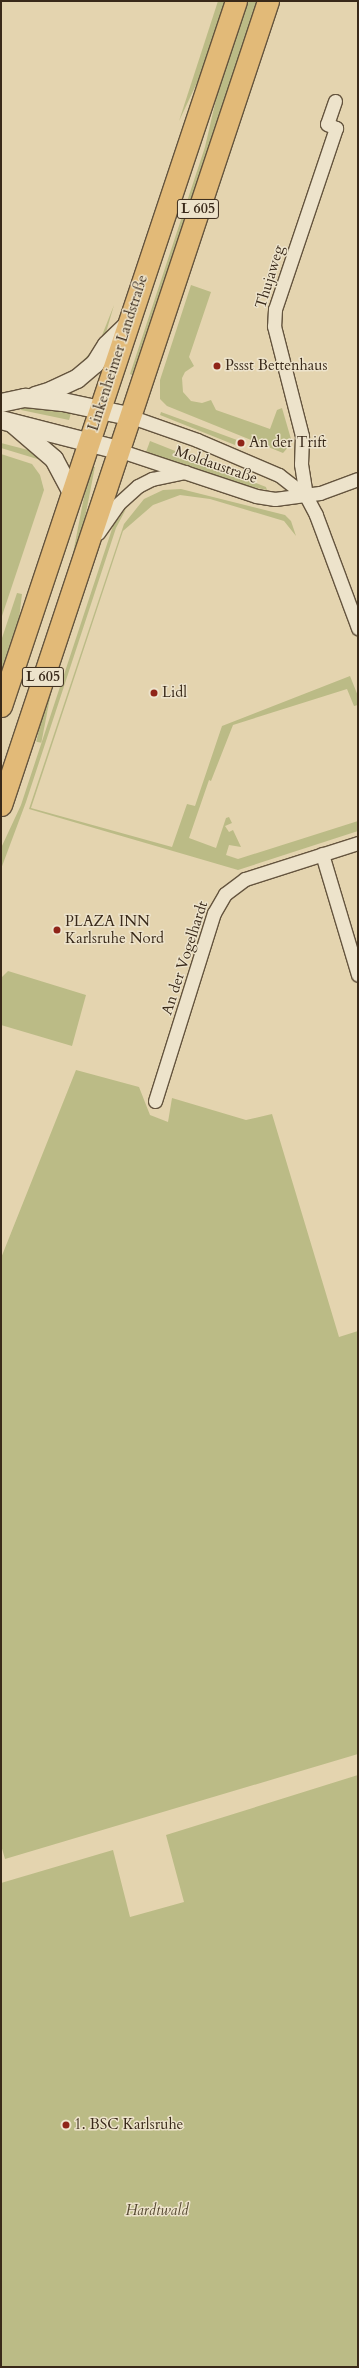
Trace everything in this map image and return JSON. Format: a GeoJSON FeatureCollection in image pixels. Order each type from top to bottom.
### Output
{"type":"FeatureCollection","features":[{"type":"Feature","properties":{"kind":"main road","name":"Linkenheimer Landstraße"},"geometry":{"type":"LineString","coordinates":[[1,706],[236,1]]}},
{"type":"Feature","properties":{"kind":"main road","name":"Linkenheimer Landstraße"},"geometry":{"type":"LineString","coordinates":[[1,805],[268,1]]}},
{"type":"Feature","properties":{"kind":"street","name":"Thujaweg"},"geometry":{"type":"LineString","coordinates":[[306,496],[301,464],[302,436],[274,326],[274,316],[336,128],[327,124],[335,101]]}},
{"type":"Feature","properties":{"kind":"street"},"geometry":{"type":"LineString","coordinates":[[1,403],[51,392],[78,379],[95,364],[108,345],[127,326]]}},
{"type":"Feature","properties":{"kind":"street"},"geometry":{"type":"LineString","coordinates":[[25,398],[100,408],[129,416]]}},
{"type":"Feature","properties":{"kind":"street","name":"Moldaustraße"},"geometry":{"type":"LineString","coordinates":[[129,416],[190,438],[279,475],[306,496]]}},
{"type":"Feature","properties":{"kind":"street"},"geometry":{"type":"LineString","coordinates":[[7,422],[89,441],[118,450]]}},
{"type":"Feature","properties":{"kind":"street"},"geometry":{"type":"LineString","coordinates":[[7,422],[54,459],[72,493]]}},
{"type":"Feature","properties":{"kind":"street","name":"Moldaustraße"},"geometry":{"type":"LineString","coordinates":[[118,450],[268,498],[287,499],[306,496],[358,480]]}},
{"type":"Feature","properties":{"kind":"street","name":"Linkenheimer Landstraße"},"geometry":{"type":"LineString","coordinates":[[83,556],[127,494],[152,479],[187,472]]}},
{"type":"Feature","properties":{"kind":"street"},"geometry":{"type":"LineString","coordinates":[[306,496],[316,515],[358,628]]}},
{"type":"Feature","properties":{"kind":"street","name":"An der Vogelhardt"},"geometry":{"type":"LineString","coordinates":[[155,1101],[218,903],[233,886],[245,879],[358,843]]}},
{"type":"Feature","properties":{"kind":"street"},"geometry":{"type":"LineString","coordinates":[[322,854],[358,975]]}},
{"type":"Feature","properties":{"kind":"green space"},"geometry":{"type":"Polygon","coordinates":[[[218,1],[226,1],[203,70],[179,121],[218,1]]]}},
{"type":"Feature","properties":{"kind":"green space"},"geometry":{"type":"Polygon","coordinates":[[[245,1],[257,1],[132,375],[130,374],[205,147],[220,82],[245,1]]]}},
{"type":"Feature","properties":{"kind":"green space"},"geometry":{"type":"Polygon","coordinates":[[[191,285],[211,292],[189,357],[194,366],[185,372],[182,378],[183,392],[191,401],[202,403],[211,400],[216,410],[270,429],[277,410],[282,408],[291,439],[290,445],[283,453],[167,406],[160,399],[160,380],[191,285]]]}},
{"type":"Feature","properties":{"kind":"green space"},"geometry":{"type":"Polygon","coordinates":[[[114,305],[105,336],[95,353],[78,366],[99,343],[114,305]]]}},
{"type":"Feature","properties":{"kind":"green space"},"geometry":{"type":"Polygon","coordinates":[[[21,407],[72,410],[69,420],[21,410],[21,407]]]}},
{"type":"Feature","properties":{"kind":"green space"},"geometry":{"type":"Polygon","coordinates":[[[161,412],[237,440],[235,445],[160,415],[161,412]]]}},
{"type":"Feature","properties":{"kind":"green space"},"geometry":{"type":"Polygon","coordinates":[[[150,441],[266,487],[267,490],[243,485],[146,452],[150,441]]]}},
{"type":"Feature","properties":{"kind":"green space"},"geometry":{"type":"Polygon","coordinates":[[[1,443],[28,450],[44,461],[1,448],[1,443]]]}},
{"type":"Feature","properties":{"kind":"green space"},"geometry":{"type":"Polygon","coordinates":[[[1,454],[32,464],[40,475],[44,490],[1,619],[1,454]]]}},
{"type":"Feature","properties":{"kind":"green space"},"geometry":{"type":"Polygon","coordinates":[[[90,466],[95,467],[41,743],[36,742],[90,466]]]}},
{"type":"Feature","properties":{"kind":"green space"},"geometry":{"type":"Polygon","coordinates":[[[181,489],[285,515],[291,521],[296,536],[284,521],[210,499],[180,495],[153,505],[123,531],[31,808],[172,847],[187,804],[195,806],[222,726],[350,676],[358,696],[358,705],[354,706],[347,689],[233,725],[211,781],[209,780],[189,838],[216,848],[226,818],[229,817],[232,823],[225,826],[229,832],[233,830],[241,847],[229,845],[226,855],[238,859],[358,821],[358,831],[238,870],[29,809],[124,524],[144,499],[163,490],[181,489]]]}},
{"type":"Feature","properties":{"kind":"green space"},"geometry":{"type":"Polygon","coordinates":[[[127,507],[116,528],[26,802],[1,869],[1,848],[21,805],[113,526],[127,507]]]}},
{"type":"Feature","properties":{"kind":"green space"},"geometry":{"type":"Polygon","coordinates":[[[17,593],[22,594],[19,619],[1,674],[1,641],[17,593]]]}},
{"type":"Feature","properties":{"kind":"green space"},"geometry":{"type":"Polygon","coordinates":[[[8,971],[86,995],[72,1046],[1,1025],[1,978],[8,971]]]}},
{"type":"Feature","properties":{"kind":"green space"},"geometry":{"type":"Polygon","coordinates":[[[76,1070],[139,1087],[150,1115],[168,1122],[172,1098],[246,1120],[272,1114],[339,1337],[358,1331],[358,1754],[5,1859],[1,1845],[1,1258],[76,1070]]]}},
{"type":"Feature","properties":{"kind":"green space","name":"Hardtwald"},"geometry":{"type":"Polygon","coordinates":[[[358,1775],[358,2367],[1,2367],[1,1883],[113,1850],[130,1917],[184,1902],[166,1835],[358,1775]]]}},
{"type":"Feature","properties":{"kind":"place","name":"Pssst Bettenhaus"},"geometry":{"type":"Point","coordinates":[217,366]}},
{"type":"Feature","properties":{"kind":"place","name":"An der Trift"},"geometry":{"type":"Point","coordinates":[241,443]}},
{"type":"Feature","properties":{"kind":"place","name":"Lidl"},"geometry":{"type":"Point","coordinates":[154,693]}},
{"type":"Feature","properties":{"kind":"place","name":"PLAZA INN Karlsruhe Nord"},"geometry":{"type":"Point","coordinates":[57,930]}},
{"type":"Feature","properties":{"kind":"place","name":"1. BSC Karlsruhe"},"geometry":{"type":"Point","coordinates":[66,2125]}}]}
